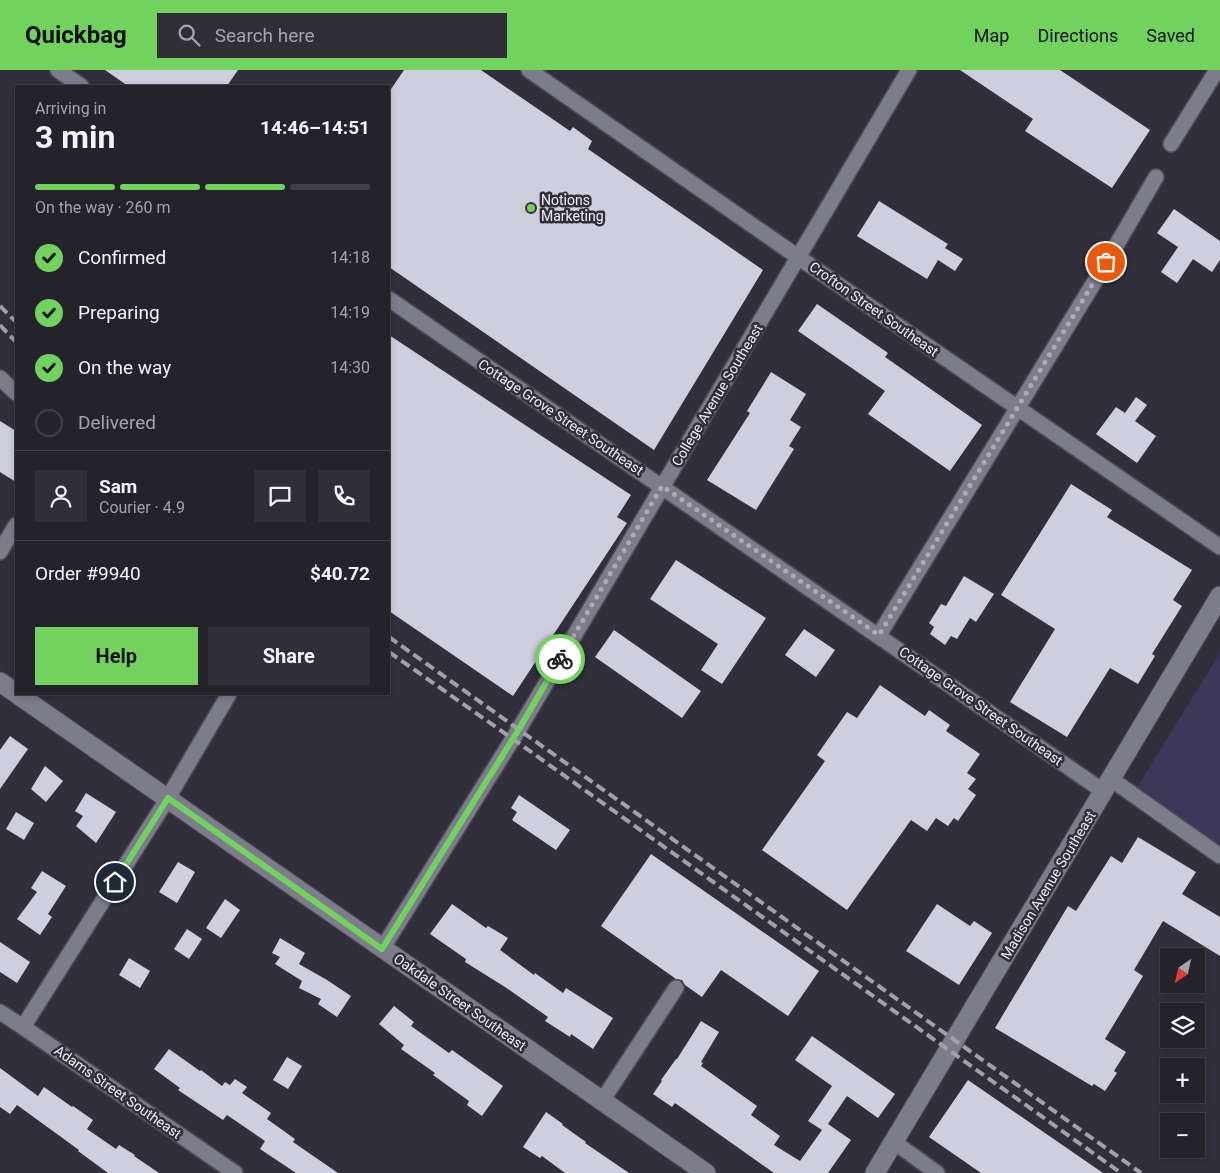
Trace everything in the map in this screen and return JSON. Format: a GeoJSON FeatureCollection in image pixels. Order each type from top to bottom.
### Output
{"type":"FeatureCollection","features":[{"type":"Feature","properties":{"kind":"street"},"geometry":{"type":"LineString","coordinates":[[58,70],[80,85]]}},
{"type":"Feature","properties":{"kind":"street","name":"Crofton Street Southeast"},"geometry":{"type":"LineString","coordinates":[[529,70],[1220,547]]}},
{"type":"Feature","properties":{"kind":"street","name":"College Avenue Southeast"},"geometry":{"type":"LineString","coordinates":[[382,949],[519,729],[909,70]]}},
{"type":"Feature","properties":{"kind":"street"},"geometry":{"type":"LineString","coordinates":[[1171,144],[1217,70]]}},
{"type":"Feature","properties":{"kind":"street"},"geometry":{"type":"LineString","coordinates":[[879,635],[1102,271],[1156,177]]}},
{"type":"Feature","properties":{"kind":"street","name":"Cottage Grove Street Southeast"},"geometry":{"type":"LineString","coordinates":[[390,300],[879,635],[1107,785],[1220,856]]}},
{"type":"Feature","properties":{"kind":"street"},"geometry":{"type":"LineString","coordinates":[[0,378],[15,392]]}},
{"type":"Feature","properties":{"kind":"street"},"geometry":{"type":"LineString","coordinates":[[0,552],[15,527]]}},
{"type":"Feature","properties":{"kind":"street","name":"Madison Avenue Southeast"},"geometry":{"type":"LineString","coordinates":[[875,1173],[1220,596]]}},
{"type":"Feature","properties":{"kind":"street","name":"Oakdale Street Southeast"},"geometry":{"type":"LineString","coordinates":[[0,682],[15,692]]}},
{"type":"Feature","properties":{"kind":"street","name":"Oakdale Street Southeast"},"geometry":{"type":"LineString","coordinates":[[20,695],[706,1173]]}},
{"type":"Feature","properties":{"kind":"street"},"geometry":{"type":"LineString","coordinates":[[23,1027],[168,798],[228,695]]}},
{"type":"Feature","properties":{"kind":"street"},"geometry":{"type":"LineString","coordinates":[[602,1101],[676,988]]}},
{"type":"Feature","properties":{"kind":"street","name":"Adams Street Southeast"},"geometry":{"type":"LineString","coordinates":[[0,1012],[235,1173]]}},
{"type":"Feature","properties":{"kind":"street"},"geometry":{"type":"LineString","coordinates":[[894,1142],[937,1173]]}},
{"type":"Feature","properties":{"kind":"shaded area"},"geometry":{"type":"Polygon","coordinates":[[[1220,653],[1220,849],[1136,789],[1220,653]]]}},
{"type":"Feature","properties":{"kind":"building"},"geometry":{"type":"Polygon","coordinates":[[[105,70],[238,70],[228,85],[127,85],[105,70]]]}},
{"type":"Feature","properties":{"kind":"building","name":"Notions Marketing"},"geometry":{"type":"Polygon","coordinates":[[[404,70],[481,70],[570,131],[573,127],[592,141],[588,149],[763,270],[654,450],[390,268],[390,91],[404,70]]]}},
{"type":"Feature","properties":{"kind":"building"},"geometry":{"type":"Polygon","coordinates":[[[960,70],[1060,70],[1150,130],[1112,188],[1025,131],[1033,119],[960,70]]]}},
{"type":"Feature","properties":{"kind":"building"},"geometry":{"type":"Polygon","coordinates":[[[879,201],[948,244],[945,248],[963,259],[955,271],[938,260],[927,279],[857,236],[879,201]]]}},
{"type":"Feature","properties":{"kind":"building"},"geometry":{"type":"Polygon","coordinates":[[[1174,209],[1220,241],[1220,260],[1212,272],[1193,259],[1177,283],[1161,272],[1178,247],[1157,233],[1174,209]]]}},
{"type":"Feature","properties":{"kind":"building"},"geometry":{"type":"Polygon","coordinates":[[[817,304],[888,353],[885,357],[982,425],[950,471],[868,414],[885,391],[798,331],[817,304]]]}},
{"type":"Feature","properties":{"kind":"building"},"geometry":{"type":"Polygon","coordinates":[[[390,336],[631,495],[617,517],[627,523],[513,696],[390,612],[390,336]]]}},
{"type":"Feature","properties":{"kind":"building"},"geometry":{"type":"Polygon","coordinates":[[[771,372],[806,394],[790,420],[801,427],[789,446],[794,449],[756,510],[707,480],[750,413],[747,411],[771,372]]]}},
{"type":"Feature","properties":{"kind":"building"},"geometry":{"type":"Polygon","coordinates":[[[1136,397],[1147,405],[1135,421],[1156,436],[1137,463],[1096,434],[1116,407],[1125,413],[1136,397]]]}},
{"type":"Feature","properties":{"kind":"building"},"geometry":{"type":"Polygon","coordinates":[[[0,421],[15,430],[15,481],[0,472],[0,421]]]}},
{"type":"Feature","properties":{"kind":"building"},"geometry":{"type":"Polygon","coordinates":[[[1071,484],[1112,510],[1107,517],[1192,570],[1173,600],[1182,606],[1152,654],[1155,656],[1138,684],[1110,668],[1067,737],[1010,702],[1055,629],[1001,595],[1071,484]]]}},
{"type":"Feature","properties":{"kind":"building"},"geometry":{"type":"Polygon","coordinates":[[[676,560],[766,618],[722,684],[701,670],[718,644],[650,599],[676,560]]]}},
{"type":"Feature","properties":{"kind":"building"},"geometry":{"type":"Polygon","coordinates":[[[964,576],[994,594],[976,622],[970,618],[957,639],[951,636],[945,645],[930,634],[934,627],[929,623],[941,604],[946,606],[964,576]]]}},
{"type":"Feature","properties":{"kind":"building"},"geometry":{"type":"Polygon","coordinates":[[[804,629],[835,650],[816,677],[785,655],[804,629]]]}},
{"type":"Feature","properties":{"kind":"building"},"geometry":{"type":"Polygon","coordinates":[[[614,630],[701,691],[682,718],[595,657],[614,630]]]}},
{"type":"Feature","properties":{"kind":"building"},"geometry":{"type":"Polygon","coordinates":[[[880,685],[925,716],[929,710],[950,725],[946,731],[980,754],[967,773],[976,779],[968,789],[976,795],[958,821],[954,818],[948,826],[936,818],[927,831],[911,820],[847,910],[762,850],[825,761],[817,755],[847,712],[857,718],[880,685]]]}},
{"type":"Feature","properties":{"kind":"building"},"geometry":{"type":"Polygon","coordinates":[[[10,736],[28,749],[0,789],[0,750],[10,736]]]}},
{"type":"Feature","properties":{"kind":"building"},"geometry":{"type":"Polygon","coordinates":[[[45,766],[63,781],[46,802],[31,789],[45,766]]]}},
{"type":"Feature","properties":{"kind":"building"},"geometry":{"type":"Polygon","coordinates":[[[86,793],[116,812],[96,843],[76,826],[83,816],[75,811],[86,793]]]}},
{"type":"Feature","properties":{"kind":"building"},"geometry":{"type":"Polygon","coordinates":[[[519,795],[570,830],[556,850],[512,820],[517,812],[511,808],[519,795]]]}},
{"type":"Feature","properties":{"kind":"building"},"geometry":{"type":"Polygon","coordinates":[[[16,812],[34,823],[24,840],[6,829],[16,812]]]}},
{"type":"Feature","properties":{"kind":"building"},"geometry":{"type":"Polygon","coordinates":[[[1138,837],[1196,872],[1182,894],[1220,917],[1220,956],[1163,921],[1134,970],[1143,976],[1105,1039],[1126,1052],[1114,1071],[1117,1073],[1105,1091],[1094,1084],[1092,1086],[995,1028],[1068,906],[1076,911],[1111,856],[1122,863],[1138,837]]]}},
{"type":"Feature","properties":{"kind":"building"},"geometry":{"type":"Polygon","coordinates":[[[651,854],[819,971],[788,1016],[721,970],[702,997],[685,985],[682,980],[676,979],[601,926],[651,854]]]}},
{"type":"Feature","properties":{"kind":"building"},"geometry":{"type":"Polygon","coordinates":[[[178,862],[195,872],[177,903],[159,892],[178,862]]]}},
{"type":"Feature","properties":{"kind":"building"},"geometry":{"type":"Polygon","coordinates":[[[42,871],[66,886],[48,914],[52,917],[40,935],[17,919],[37,892],[31,888],[42,871]]]}},
{"type":"Feature","properties":{"kind":"building"},"geometry":{"type":"Polygon","coordinates":[[[225,899],[240,910],[221,938],[206,928],[225,899]]]}},
{"type":"Feature","properties":{"kind":"building"},"geometry":{"type":"Polygon","coordinates":[[[452,904],[486,928],[488,926],[508,938],[500,950],[534,975],[535,973],[563,993],[566,988],[613,1018],[593,1049],[571,1034],[570,1037],[545,1021],[548,1017],[465,962],[466,959],[430,934],[452,904]]]}},
{"type":"Feature","properties":{"kind":"building"},"geometry":{"type":"Polygon","coordinates":[[[937,904],[970,926],[974,921],[992,933],[959,985],[906,951],[937,904]]]}},
{"type":"Feature","properties":{"kind":"building"},"geometry":{"type":"Polygon","coordinates":[[[187,929],[202,939],[189,959],[174,949],[187,929]]]}},
{"type":"Feature","properties":{"kind":"building"},"geometry":{"type":"Polygon","coordinates":[[[280,938],[305,953],[299,964],[351,996],[337,1017],[318,1004],[321,999],[299,988],[302,981],[275,964],[280,957],[272,953],[280,938]]]}},
{"type":"Feature","properties":{"kind":"building"},"geometry":{"type":"Polygon","coordinates":[[[0,942],[30,962],[17,983],[0,972],[0,942]]]}},
{"type":"Feature","properties":{"kind":"building"},"geometry":{"type":"Polygon","coordinates":[[[129,958],[150,971],[140,988],[119,975],[129,958]]]}},
{"type":"Feature","properties":{"kind":"building"},"geometry":{"type":"Polygon","coordinates":[[[394,1006],[414,1022],[411,1026],[449,1053],[452,1050],[503,1086],[482,1116],[467,1105],[469,1101],[433,1075],[435,1073],[401,1049],[404,1045],[379,1024],[394,1006]]]}},
{"type":"Feature","properties":{"kind":"building"},"geometry":{"type":"Polygon","coordinates":[[[701,1021],[719,1032],[701,1062],[703,1063],[701,1066],[757,1106],[751,1115],[780,1136],[774,1145],[800,1161],[822,1130],[808,1121],[832,1086],[795,1060],[812,1036],[895,1094],[878,1118],[847,1096],[828,1124],[851,1140],[828,1173],[774,1173],[675,1103],[672,1107],[653,1094],[701,1021]]]}},
{"type":"Feature","properties":{"kind":"building"},"geometry":{"type":"Polygon","coordinates":[[[169,1049],[222,1086],[225,1082],[230,1085],[235,1079],[247,1087],[242,1093],[271,1113],[267,1119],[295,1139],[293,1142],[338,1173],[296,1173],[260,1149],[265,1141],[227,1115],[223,1120],[178,1090],[180,1088],[154,1069],[169,1049]]]}},
{"type":"Feature","properties":{"kind":"building"},"geometry":{"type":"Polygon","coordinates":[[[287,1057],[302,1066],[288,1089],[273,1080],[287,1057]]]}},
{"type":"Feature","properties":{"kind":"building"},"geometry":{"type":"Polygon","coordinates":[[[0,1068],[38,1096],[44,1087],[73,1106],[93,1120],[87,1129],[116,1149],[119,1145],[159,1173],[108,1173],[17,1105],[10,1114],[0,1107],[0,1068]]]}},
{"type":"Feature","properties":{"kind":"building"},"geometry":{"type":"Polygon","coordinates":[[[968,1080],[1103,1173],[981,1173],[929,1137],[968,1080]]]}},
{"type":"Feature","properties":{"kind":"building"},"geometry":{"type":"Polygon","coordinates":[[[546,1112],[585,1143],[629,1173],[565,1173],[542,1156],[540,1158],[523,1147],[546,1112]]]}},
{"type":"Feature","properties":{"kind":"railway"},"geometry":{"type":"LineString","coordinates":[[0,306],[15,321]]}},
{"type":"Feature","properties":{"kind":"railway"},"geometry":{"type":"LineString","coordinates":[[0,325],[15,341]]}},
{"type":"Feature","properties":{"kind":"railway"},"geometry":{"type":"LineString","coordinates":[[390,638],[1141,1173]]}},
{"type":"Feature","properties":{"kind":"railway"},"geometry":{"type":"LineString","coordinates":[[390,653],[1121,1173]]}},
{"type":"Feature","properties":{"kind":"way so far"},"geometry":{"type":"LineString","coordinates":[[560,659],[662,486],[879,635],[1106,262]]}},
{"type":"Feature","properties":{"kind":"place","name":"Notions Marketing"},"geometry":{"type":"Point","coordinates":[531,208]}},
{"type":"Feature","properties":{"kind":"route"},"geometry":{"type":"LineString","coordinates":[[115,882],[168,798],[382,949],[519,729],[560,659]]}}]}
